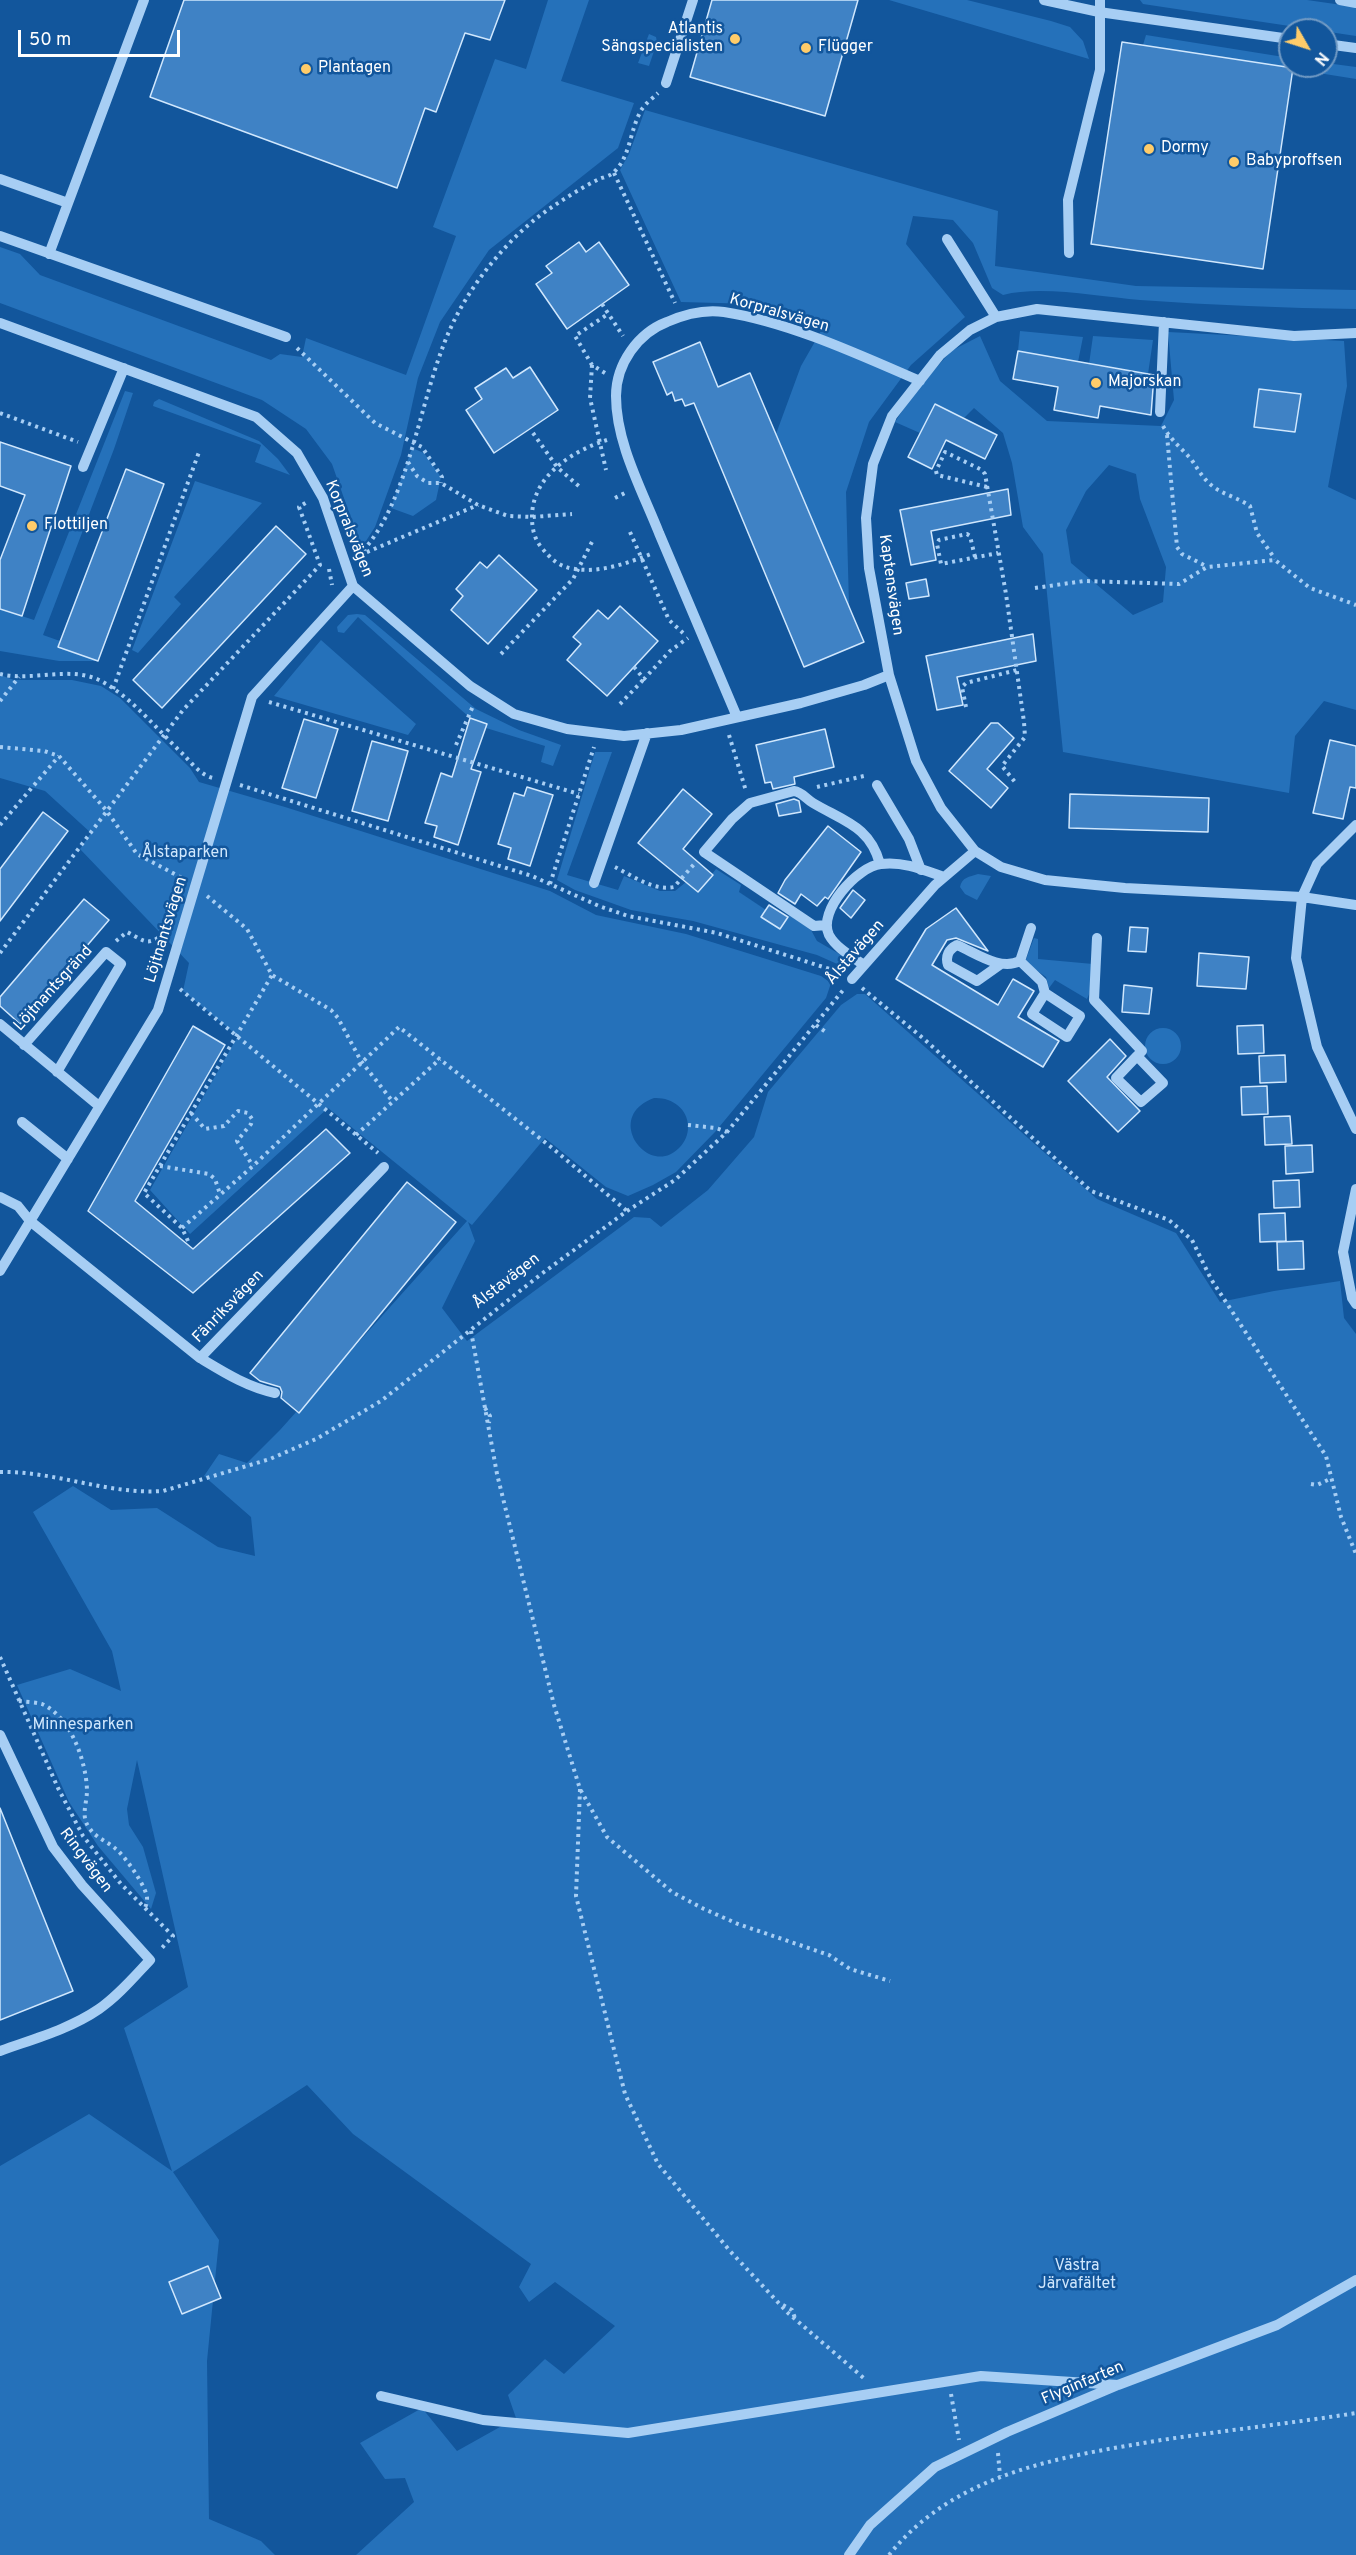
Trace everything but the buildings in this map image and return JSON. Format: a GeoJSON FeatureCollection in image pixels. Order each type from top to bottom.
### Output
{"type":"FeatureCollection","features":[{"type":"Feature","properties":{"kind":"street"},"geometry":{"type":"LineString","coordinates":[[49,254],[144,0]]}},
{"type":"Feature","properties":{"kind":"street"},"geometry":{"type":"LineString","coordinates":[[666,83],[693,0]]}},
{"type":"Feature","properties":{"kind":"street"},"geometry":{"type":"LineString","coordinates":[[1044,0],[1099,12],[1278,37]]}},
{"type":"Feature","properties":{"kind":"street"},"geometry":{"type":"LineString","coordinates":[[1069,253],[1068,200],[1100,70],[1100,0]]}},
{"type":"Feature","properties":{"kind":"street"},"geometry":{"type":"LineString","coordinates":[[1340,0],[1356,3]]}},
{"type":"Feature","properties":{"kind":"street"},"geometry":{"type":"LineString","coordinates":[[1338,46],[1356,48]]}},
{"type":"Feature","properties":{"kind":"street"},"geometry":{"type":"LineString","coordinates":[[0,179],[68,203]]}},
{"type":"Feature","properties":{"kind":"street"},"geometry":{"type":"LineString","coordinates":[[0,236],[286,337]]}},
{"type":"Feature","properties":{"kind":"street"},"geometry":{"type":"LineString","coordinates":[[947,239],[996,317]]}},
{"type":"Feature","properties":{"kind":"street","name":"Kaptensvägen"},"geometry":{"type":"LineString","coordinates":[[975,851],[941,808],[916,761],[889,675],[869,568],[866,518],[873,464],[892,416],[940,355],[970,330],[996,317],[1037,309],[1293,336],[1356,333]]}},
{"type":"Feature","properties":{"kind":"street","name":"Korpralsvägen"},"geometry":{"type":"LineString","coordinates":[[737,717],[632,468],[622,435],[616,394],[622,366],[640,338],[659,325],[690,312],[723,312],[782,327],[854,352],[920,381]]}},
{"type":"Feature","properties":{"kind":"street"},"geometry":{"type":"LineString","coordinates":[[1161,417],[1164,322]]}},
{"type":"Feature","properties":{"kind":"street","name":"Korpralsvägen"},"geometry":{"type":"LineString","coordinates":[[0,323],[256,417],[297,453],[323,498],[353,586],[470,686],[514,714],[567,729],[624,736],[681,730],[811,700],[864,685],[889,675]]}},
{"type":"Feature","properties":{"kind":"street"},"geometry":{"type":"LineString","coordinates":[[83,467],[124,368]]}},
{"type":"Feature","properties":{"kind":"street","name":"Löjtnantsvägen"},"geometry":{"type":"LineString","coordinates":[[30,1221],[158,1010],[252,697],[353,586]]}},
{"type":"Feature","properties":{"kind":"street"},"geometry":{"type":"LineString","coordinates":[[594,883],[647,733]]}},
{"type":"Feature","properties":{"kind":"street"},"geometry":{"type":"LineString","coordinates":[[877,785],[909,839],[921,870]]}},
{"type":"Feature","properties":{"kind":"street"},"geometry":{"type":"LineString","coordinates":[[826,925],[814,927],[704,852],[732,819],[750,803],[798,792],[811,802],[850,822],[868,838],[876,850],[880,864]]}},
{"type":"Feature","properties":{"kind":"street"},"geometry":{"type":"LineString","coordinates":[[1356,825],[1317,864],[1302,897],[1296,957],[1317,1047],[1356,1129]]}},
{"type":"Feature","properties":{"kind":"street"},"geometry":{"type":"LineString","coordinates":[[975,851],[1001,867],[1046,880],[1125,888],[1302,897],[1356,905]]}},
{"type":"Feature","properties":{"kind":"street","name":"Ålstavägen"},"geometry":{"type":"LineString","coordinates":[[852,979],[944,877],[975,851]]}},
{"type":"Feature","properties":{"kind":"street"},"geometry":{"type":"LineString","coordinates":[[864,965],[834,942],[826,925],[830,909],[859,872],[880,864],[900,863],[944,877]]}},
{"type":"Feature","properties":{"kind":"street"},"geometry":{"type":"LineString","coordinates":[[1001,964],[977,981],[948,965],[946,959],[950,949],[957,945],[1001,964],[1013,964],[1020,961],[1031,928]]}},
{"type":"Feature","properties":{"kind":"street"},"geometry":{"type":"LineString","coordinates":[[1045,993],[1032,1014],[1067,1037],[1080,1016],[1094,1000],[1097,938]]}},
{"type":"Feature","properties":{"kind":"street","name":"Löjtnantsgränd"},"geometry":{"type":"LineString","coordinates":[[24,1045],[106,952],[121,964],[57,1072]]}},
{"type":"Feature","properties":{"kind":"street"},"geometry":{"type":"LineString","coordinates":[[1020,961],[1042,982],[1045,993],[1080,1016]]}},
{"type":"Feature","properties":{"kind":"street"},"geometry":{"type":"LineString","coordinates":[[1094,1000],[1142,1051],[1137,1056]]}},
{"type":"Feature","properties":{"kind":"street","name":"Löjtnantsgränd"},"geometry":{"type":"LineString","coordinates":[[0,1024],[99,1106]]}},
{"type":"Feature","properties":{"kind":"street"},"geometry":{"type":"LineString","coordinates":[[22,1122],[68,1159]]}},
{"type":"Feature","properties":{"kind":"street","name":"Fänriksvägen"},"geometry":{"type":"LineString","coordinates":[[0,1197],[18,1206],[30,1221],[200,1358],[383,1162]]}},
{"type":"Feature","properties":{"kind":"street"},"geometry":{"type":"LineString","coordinates":[[1356,1189],[1342,1252],[1352,1298],[1356,1304]]}},
{"type":"Feature","properties":{"kind":"street"},"geometry":{"type":"LineString","coordinates":[[0,1271],[30,1221]]}},
{"type":"Feature","properties":{"kind":"street"},"geometry":{"type":"LineString","coordinates":[[200,1358],[258,1390],[275,1393]]}},
{"type":"Feature","properties":{"kind":"street","name":"Ringvägen"},"geometry":{"type":"LineString","coordinates":[[0,1735],[53,1847],[82,1886],[150,1960]]}},
{"type":"Feature","properties":{"kind":"street"},"geometry":{"type":"LineString","coordinates":[[0,2051],[75,2022],[99,2009],[150,1960]]}},
{"type":"Feature","properties":{"kind":"street","name":"Flyginfarten"},"geometry":{"type":"LineString","coordinates":[[849,2555],[870,2525],[935,2467],[997,2437],[1118,2385],[1277,2325],[1356,2280]]}},
{"type":"Feature","properties":{"kind":"street"},"geometry":{"type":"LineString","coordinates":[[381,2396],[483,2421],[628,2433],[881,2394],[981,2376],[1118,2385]]}},
{"type":"Feature","properties":{"kind":"path"},"geometry":{"type":"LineString","coordinates":[[335,590],[357,556],[371,542],[386,520],[407,461],[440,351],[457,314],[477,281],[513,240],[550,207],[614,173],[625,157],[641,110],[666,83]]}},
{"type":"Feature","properties":{"kind":"path"},"geometry":{"type":"LineString","coordinates":[[614,173],[681,316]]}},
{"type":"Feature","properties":{"kind":"path"},"geometry":{"type":"LineString","coordinates":[[602,304],[632,351]]}},
{"type":"Feature","properties":{"kind":"path"},"geometry":{"type":"LineString","coordinates":[[606,470],[590,398],[591,365],[575,336],[608,314]]}},
{"type":"Feature","properties":{"kind":"path"},"geometry":{"type":"LineString","coordinates":[[286,337],[375,423],[412,444],[422,447],[442,477],[441,483]]}},
{"type":"Feature","properties":{"kind":"path"},"geometry":{"type":"LineString","coordinates":[[591,365],[619,381]]}},
{"type":"Feature","properties":{"kind":"path"},"geometry":{"type":"LineString","coordinates":[[0,413],[90,447]]}},
{"type":"Feature","properties":{"kind":"path"},"geometry":{"type":"LineString","coordinates":[[1161,417],[1166,431],[1172,473],[1177,547],[1182,554],[1207,567]]}},
{"type":"Feature","properties":{"kind":"path"},"geometry":{"type":"LineString","coordinates":[[1166,431],[1190,459],[1202,478],[1220,492],[1236,497],[1250,506],[1257,533],[1275,560],[1310,588],[1356,605]]}},
{"type":"Feature","properties":{"kind":"path"},"geometry":{"type":"LineString","coordinates":[[533,433],[557,467],[582,489]]}},
{"type":"Feature","properties":{"kind":"path"},"geometry":{"type":"LineString","coordinates":[[622,435],[599,442],[564,460],[541,485],[533,500],[532,517],[536,540],[552,560],[577,570],[613,567],[666,549]]}},
{"type":"Feature","properties":{"kind":"path"},"geometry":{"type":"LineString","coordinates":[[113,689],[199,452]]}},
{"type":"Feature","properties":{"kind":"path"},"geometry":{"type":"LineString","coordinates":[[987,487],[938,475],[936,471],[939,461],[945,452],[982,470],[985,474],[1017,670],[1025,737],[1002,766],[1015,782]]}},
{"type":"Feature","properties":{"kind":"path"},"geometry":{"type":"LineString","coordinates":[[407,461],[417,476],[428,483],[441,483],[478,505],[507,516],[572,514]]}},
{"type":"Feature","properties":{"kind":"path"},"geometry":{"type":"LineString","coordinates":[[0,952],[183,710],[320,565],[299,507],[307,502]]}},
{"type":"Feature","properties":{"kind":"path"},"geometry":{"type":"LineString","coordinates":[[357,556],[478,505]]}},
{"type":"Feature","properties":{"kind":"path"},"geometry":{"type":"LineString","coordinates":[[630,532],[669,620],[689,637]]}},
{"type":"Feature","properties":{"kind":"path"},"geometry":{"type":"LineString","coordinates":[[975,557],[970,536],[967,534],[939,540],[937,544],[940,564],[998,553]]}},
{"type":"Feature","properties":{"kind":"path"},"geometry":{"type":"LineString","coordinates":[[501,654],[573,579],[594,538]]}},
{"type":"Feature","properties":{"kind":"path"},"geometry":{"type":"LineString","coordinates":[[1035,588],[1084,581],[1179,584],[1207,567],[1275,560]]}},
{"type":"Feature","properties":{"kind":"path"},"geometry":{"type":"LineString","coordinates":[[620,704],[670,651],[699,627]]}},
{"type":"Feature","properties":{"kind":"path"},"geometry":{"type":"LineString","coordinates":[[634,667],[644,679]]}},
{"type":"Feature","properties":{"kind":"path"},"geometry":{"type":"LineString","coordinates":[[966,707],[962,687],[966,683],[1017,670]]}},
{"type":"Feature","properties":{"kind":"path"},"geometry":{"type":"LineString","coordinates":[[0,674],[20,677],[62,673],[99,680],[113,689],[207,776]]}},
{"type":"Feature","properties":{"kind":"path"},"geometry":{"type":"LineString","coordinates":[[0,701],[20,677]]}},
{"type":"Feature","properties":{"kind":"path"},"geometry":{"type":"LineString","coordinates":[[252,697],[579,794]]}},
{"type":"Feature","properties":{"kind":"path"},"geometry":{"type":"LineString","coordinates":[[456,745],[474,702]]}},
{"type":"Feature","properties":{"kind":"path"},"geometry":{"type":"LineString","coordinates":[[724,720],[750,803]]}},
{"type":"Feature","properties":{"kind":"path"},"geometry":{"type":"LineString","coordinates":[[550,884],[598,733]]}},
{"type":"Feature","properties":{"kind":"path"},"geometry":{"type":"LineString","coordinates":[[0,825],[59,756]]}},
{"type":"Feature","properties":{"kind":"path"},"geometry":{"type":"LineString","coordinates":[[798,792],[863,775],[877,785]]}},
{"type":"Feature","properties":{"kind":"path"},"geometry":{"type":"LineString","coordinates":[[244,786],[521,872],[628,916],[717,933],[805,960],[852,979],[924,1039],[1091,1191],[1169,1220],[1192,1240],[1211,1279],[1326,1456],[1341,1517],[1356,1554]]}},
{"type":"Feature","properties":{"kind":"path"},"geometry":{"type":"LineString","coordinates":[[602,861],[666,889],[674,887],[704,852]]}},
{"type":"Feature","properties":{"kind":"path"},"geometry":{"type":"LineString","coordinates":[[132,935],[149,943],[165,934],[174,933]]}},
{"type":"Feature","properties":{"kind":"path"},"geometry":{"type":"LineString","coordinates":[[188,1241],[182,1228],[144,1193],[272,975]]}},
{"type":"Feature","properties":{"kind":"path","name":"Ålstavägen"},"geometry":{"type":"LineString","coordinates":[[0,1472],[51,1475],[118,1490],[146,1492],[175,1489],[270,1460],[337,1429],[381,1401],[540,1275],[627,1211],[675,1180],[727,1132],[852,979]]}},
{"type":"Feature","properties":{"kind":"path"},"geometry":{"type":"LineString","coordinates":[[168,980],[356,1135],[383,1162]]}},
{"type":"Feature","properties":{"kind":"path"},"geometry":{"type":"LineString","coordinates":[[815,1024],[827,1033]]}},
{"type":"Feature","properties":{"kind":"path"},"geometry":{"type":"LineString","coordinates":[[182,1228],[253,1166],[399,1027],[551,1147],[627,1211]]}},
{"type":"Feature","properties":{"kind":"path"},"geometry":{"type":"LineString","coordinates":[[356,1135],[440,1059]]}},
{"type":"Feature","properties":{"kind":"path"},"geometry":{"type":"LineString","coordinates":[[362,1061],[393,1102]]}},
{"type":"Feature","properties":{"kind":"path"},"geometry":{"type":"LineString","coordinates":[[191,1113],[205,1129],[224,1126],[238,1111],[248,1113],[252,1119],[251,1124],[237,1141],[253,1166]]}},
{"type":"Feature","properties":{"kind":"path"},"geometry":{"type":"LineString","coordinates":[[688,1125],[716,1128],[727,1132]]}},
{"type":"Feature","properties":{"kind":"path"},"geometry":{"type":"LineString","coordinates":[[160,1166],[209,1174],[215,1179],[220,1194]]}},
{"type":"Feature","properties":{"kind":"path"},"geometry":{"type":"LineString","coordinates":[[471,1330],[488,1428],[551,1694],[580,1788],[607,1837],[672,1892],[738,1924],[829,1955],[850,1969],[890,1981]]}},
{"type":"Feature","properties":{"kind":"path"},"geometry":{"type":"LineString","coordinates":[[1311,1484],[1317,1485],[1332,1478]]}},
{"type":"Feature","properties":{"kind":"path"},"geometry":{"type":"LineString","coordinates":[[0,1657],[74,1820],[97,1856],[173,1936],[150,1960]]}},
{"type":"Feature","properties":{"kind":"path"},"geometry":{"type":"LineString","coordinates":[[18,1701],[41,1704],[58,1716],[71,1736],[84,1764],[87,1791],[84,1817],[88,1827],[100,1839],[118,1850],[145,1888],[147,1899],[145,1908]]}},
{"type":"Feature","properties":{"kind":"path"},"geometry":{"type":"LineString","coordinates":[[580,1788],[576,1896],[625,2094],[658,2164],[730,2251],[779,2304],[881,2394]]}},
{"type":"Feature","properties":{"kind":"path"},"geometry":{"type":"LineString","coordinates":[[74,1820],[84,1817]]}},
{"type":"Feature","properties":{"kind":"path"},"geometry":{"type":"LineString","coordinates":[[949,2382],[962,2454]]}},
{"type":"Feature","properties":{"kind":"path"},"geometry":{"type":"LineString","coordinates":[[889,2555],[922,2522],[961,2496],[1000,2476],[1046,2461],[1220,2430],[1356,2414]]}},
{"type":"Feature","properties":{"kind":"path"},"geometry":{"type":"LineString","coordinates":[[997,2437],[1000,2476]]}},
{"type":"Feature","properties":{"kind":"green space"},"geometry":{"type":"Polygon","coordinates":[[[548,0],[589,0],[561,81],[634,103],[618,148],[489,250],[440,322],[418,378],[401,455],[375,527],[366,541],[360,544],[332,464],[306,429],[262,400],[0,303],[0,247],[20,254],[40,275],[271,360],[280,354],[302,357],[306,338],[406,375],[456,236],[433,227],[495,59],[526,69],[548,0]]]}},
{"type":"Feature","properties":{"kind":"green space"},"geometry":{"type":"Polygon","coordinates":[[[889,0],[967,0],[1051,21],[1070,27],[1083,41],[1089,59],[889,0]]]}},
{"type":"Feature","properties":{"kind":"green space"},"geometry":{"type":"Polygon","coordinates":[[[1140,0],[1307,0],[1356,7],[1356,36],[1338,33],[1338,18],[1278,18],[1278,24],[1143,4],[1140,0]]]}},
{"type":"Feature","properties":{"kind":"green space"},"geometry":{"type":"Polygon","coordinates":[[[649,34],[656,37],[657,42],[649,66],[638,63],[649,34]]]}},
{"type":"Feature","properties":{"kind":"green space"},"geometry":{"type":"Polygon","coordinates":[[[1146,35],[1278,56],[1278,67],[1143,45],[1146,35]]]}},
{"type":"Feature","properties":{"kind":"green space"},"geometry":{"type":"Polygon","coordinates":[[[1338,65],[1356,67],[1356,79],[1338,76],[1338,65]]]}},
{"type":"Feature","properties":{"kind":"green space"},"geometry":{"type":"Polygon","coordinates":[[[645,110],[998,211],[995,266],[1136,286],[1356,290],[1356,309],[1140,300],[1053,291],[1003,295],[992,288],[973,243],[953,220],[913,216],[906,244],[965,317],[911,365],[869,422],[846,492],[849,606],[776,434],[801,366],[821,331],[755,304],[681,302],[620,170],[629,154],[645,110]]]}},
{"type":"Feature","properties":{"kind":"green space"},"geometry":{"type":"Polygon","coordinates":[[[1020,331],[1083,337],[1078,362],[1018,351],[1020,331]]]}},
{"type":"Feature","properties":{"kind":"green space"},"geometry":{"type":"Polygon","coordinates":[[[1168,332],[1344,341],[1347,386],[1328,487],[1356,500],[1356,710],[1324,701],[1295,736],[1289,793],[1063,752],[1043,554],[1023,527],[1012,463],[1003,433],[974,408],[964,418],[935,404],[920,433],[895,422],[914,393],[951,351],[980,336],[1000,381],[1047,421],[1161,426],[1174,400],[1168,332]],[[1301,395],[1254,427],[1295,432],[1301,395]],[[1109,465],[1086,491],[1066,530],[1071,563],[1133,615],[1163,602],[1166,567],[1140,499],[1136,474],[1109,465]]]}},
{"type":"Feature","properties":{"kind":"green space"},"geometry":{"type":"Polygon","coordinates":[[[1093,336],[1153,340],[1148,374],[1089,364],[1093,336]]]}},
{"type":"Feature","properties":{"kind":"green space"},"geometry":{"type":"Polygon","coordinates":[[[125,391],[133,393],[43,635],[60,641],[58,647],[98,661],[59,661],[0,651],[0,609],[34,620],[125,391]]]}},
{"type":"Feature","properties":{"kind":"green space"},"geometry":{"type":"Polygon","coordinates":[[[159,399],[259,441],[278,459],[290,475],[255,462],[261,445],[153,406],[154,402],[159,399]]]}},
{"type":"Feature","properties":{"kind":"green space"},"geometry":{"type":"Polygon","coordinates":[[[412,448],[424,453],[441,477],[436,500],[413,516],[391,508],[412,448]]]}},
{"type":"Feature","properties":{"kind":"green space"},"geometry":{"type":"Polygon","coordinates":[[[195,481],[262,503],[174,597],[181,604],[138,653],[132,650],[195,481]]]}},
{"type":"Feature","properties":{"kind":"green space"},"geometry":{"type":"Polygon","coordinates":[[[348,615],[365,615],[476,709],[519,730],[561,745],[553,766],[541,762],[545,746],[486,728],[487,724],[470,718],[358,617],[344,633],[338,632],[337,627],[348,615]]]}},
{"type":"Feature","properties":{"kind":"green space"},"geometry":{"type":"Polygon","coordinates":[[[321,640],[416,724],[408,735],[274,696],[321,640]]]}},
{"type":"Feature","properties":{"kind":"green space"},"geometry":{"type":"Polygon","coordinates":[[[0,675],[14,680],[72,680],[101,686],[120,698],[190,768],[199,782],[550,891],[596,915],[686,934],[821,976],[831,983],[826,998],[715,1132],[676,1172],[653,1185],[628,1196],[606,1187],[545,1138],[472,1225],[468,1222],[475,1241],[442,1308],[467,1341],[634,1217],[650,1218],[661,1227],[708,1190],[754,1137],[768,1092],[841,1005],[857,994],[865,994],[1097,1199],[1176,1233],[1220,1302],[1340,1281],[1344,1318],[1356,1334],[1356,2555],[356,2555],[414,2502],[405,2478],[385,2479],[360,2443],[422,2408],[457,2451],[516,2418],[508,2395],[545,2359],[564,2374],[615,2326],[555,2282],[529,2302],[519,2287],[531,2264],[353,2134],[307,2085],[173,2172],[219,2240],[207,2361],[209,2519],[261,2541],[275,2555],[0,2555],[0,2166],[89,2114],[172,2171],[124,2028],[188,1987],[137,1760],[127,1809],[129,1825],[143,1847],[156,1893],[151,1909],[98,1846],[69,1802],[17,1685],[70,1669],[121,1691],[112,1651],[33,1512],[73,1486],[111,1510],[157,1508],[218,1547],[255,1556],[251,1517],[204,1476],[219,1454],[247,1463],[280,1430],[467,1221],[328,1108],[190,1234],[150,1190],[238,1036],[183,991],[189,963],[80,849],[91,833],[45,791],[0,778],[0,675]],[[654,1098],[639,1107],[632,1118],[631,1130],[636,1142],[644,1151],[655,1156],[667,1156],[679,1148],[686,1138],[687,1120],[682,1109],[660,1098],[654,1098]]]}},
{"type":"Feature","properties":{"kind":"green space"},"geometry":{"type":"Polygon","coordinates":[[[595,752],[612,752],[567,875],[618,890],[624,876],[660,891],[675,891],[686,882],[698,892],[716,869],[741,885],[739,892],[766,910],[762,917],[780,929],[789,915],[811,930],[817,941],[848,959],[844,967],[817,955],[693,921],[631,910],[575,890],[557,880],[595,752]]]}},
{"type":"Feature","properties":{"kind":"green space"},"geometry":{"type":"Polygon","coordinates":[[[978,874],[991,876],[977,900],[965,894],[960,887],[964,879],[978,874]]]}},
{"type":"Feature","properties":{"kind":"green space"},"geometry":{"type":"Polygon","coordinates":[[[1034,938],[1038,939],[1038,959],[1093,964],[1087,999],[1055,980],[1049,988],[1046,977],[1025,962],[1034,938]]]}},
{"type":"Feature","properties":{"kind":"green space"},"geometry":{"type":"Polygon","coordinates":[[[1163,1028],[1176,1033],[1181,1046],[1176,1059],[1163,1064],[1150,1059],[1145,1046],[1150,1033],[1163,1028]]]}},
{"type":"Feature","properties":{"kind":"place","name":"Atlantis Sängspecialisten"},"geometry":{"type":"Point","coordinates":[735,39]}},
{"type":"Feature","properties":{"kind":"place","name":"Flügger"},"geometry":{"type":"Point","coordinates":[806,48]}},
{"type":"Feature","properties":{"kind":"place","name":"Plantagen"},"geometry":{"type":"Point","coordinates":[306,69]}},
{"type":"Feature","properties":{"kind":"place","name":"Dormy"},"geometry":{"type":"Point","coordinates":[1149,149]}},
{"type":"Feature","properties":{"kind":"place","name":"Babyproffsen"},"geometry":{"type":"Point","coordinates":[1234,162]}},
{"type":"Feature","properties":{"kind":"place","name":"Majorskan"},"geometry":{"type":"Point","coordinates":[1096,383]}},
{"type":"Feature","properties":{"kind":"place","name":"Flottiljen"},"geometry":{"type":"Point","coordinates":[32,526]}},
{"type":"Feature","properties":{"kind":"park label","name":"Ålstaparken"},"geometry":{"type":"Point","coordinates":[185,854]}},
{"type":"Feature","properties":{"kind":"park label","name":"Minnesparken"},"geometry":{"type":"Point","coordinates":[83,1726]}},
{"type":"Feature","properties":{"kind":"park label","name":"Västra Järvafältet"},"geometry":{"type":"Point","coordinates":[1077,2276]}}]}
